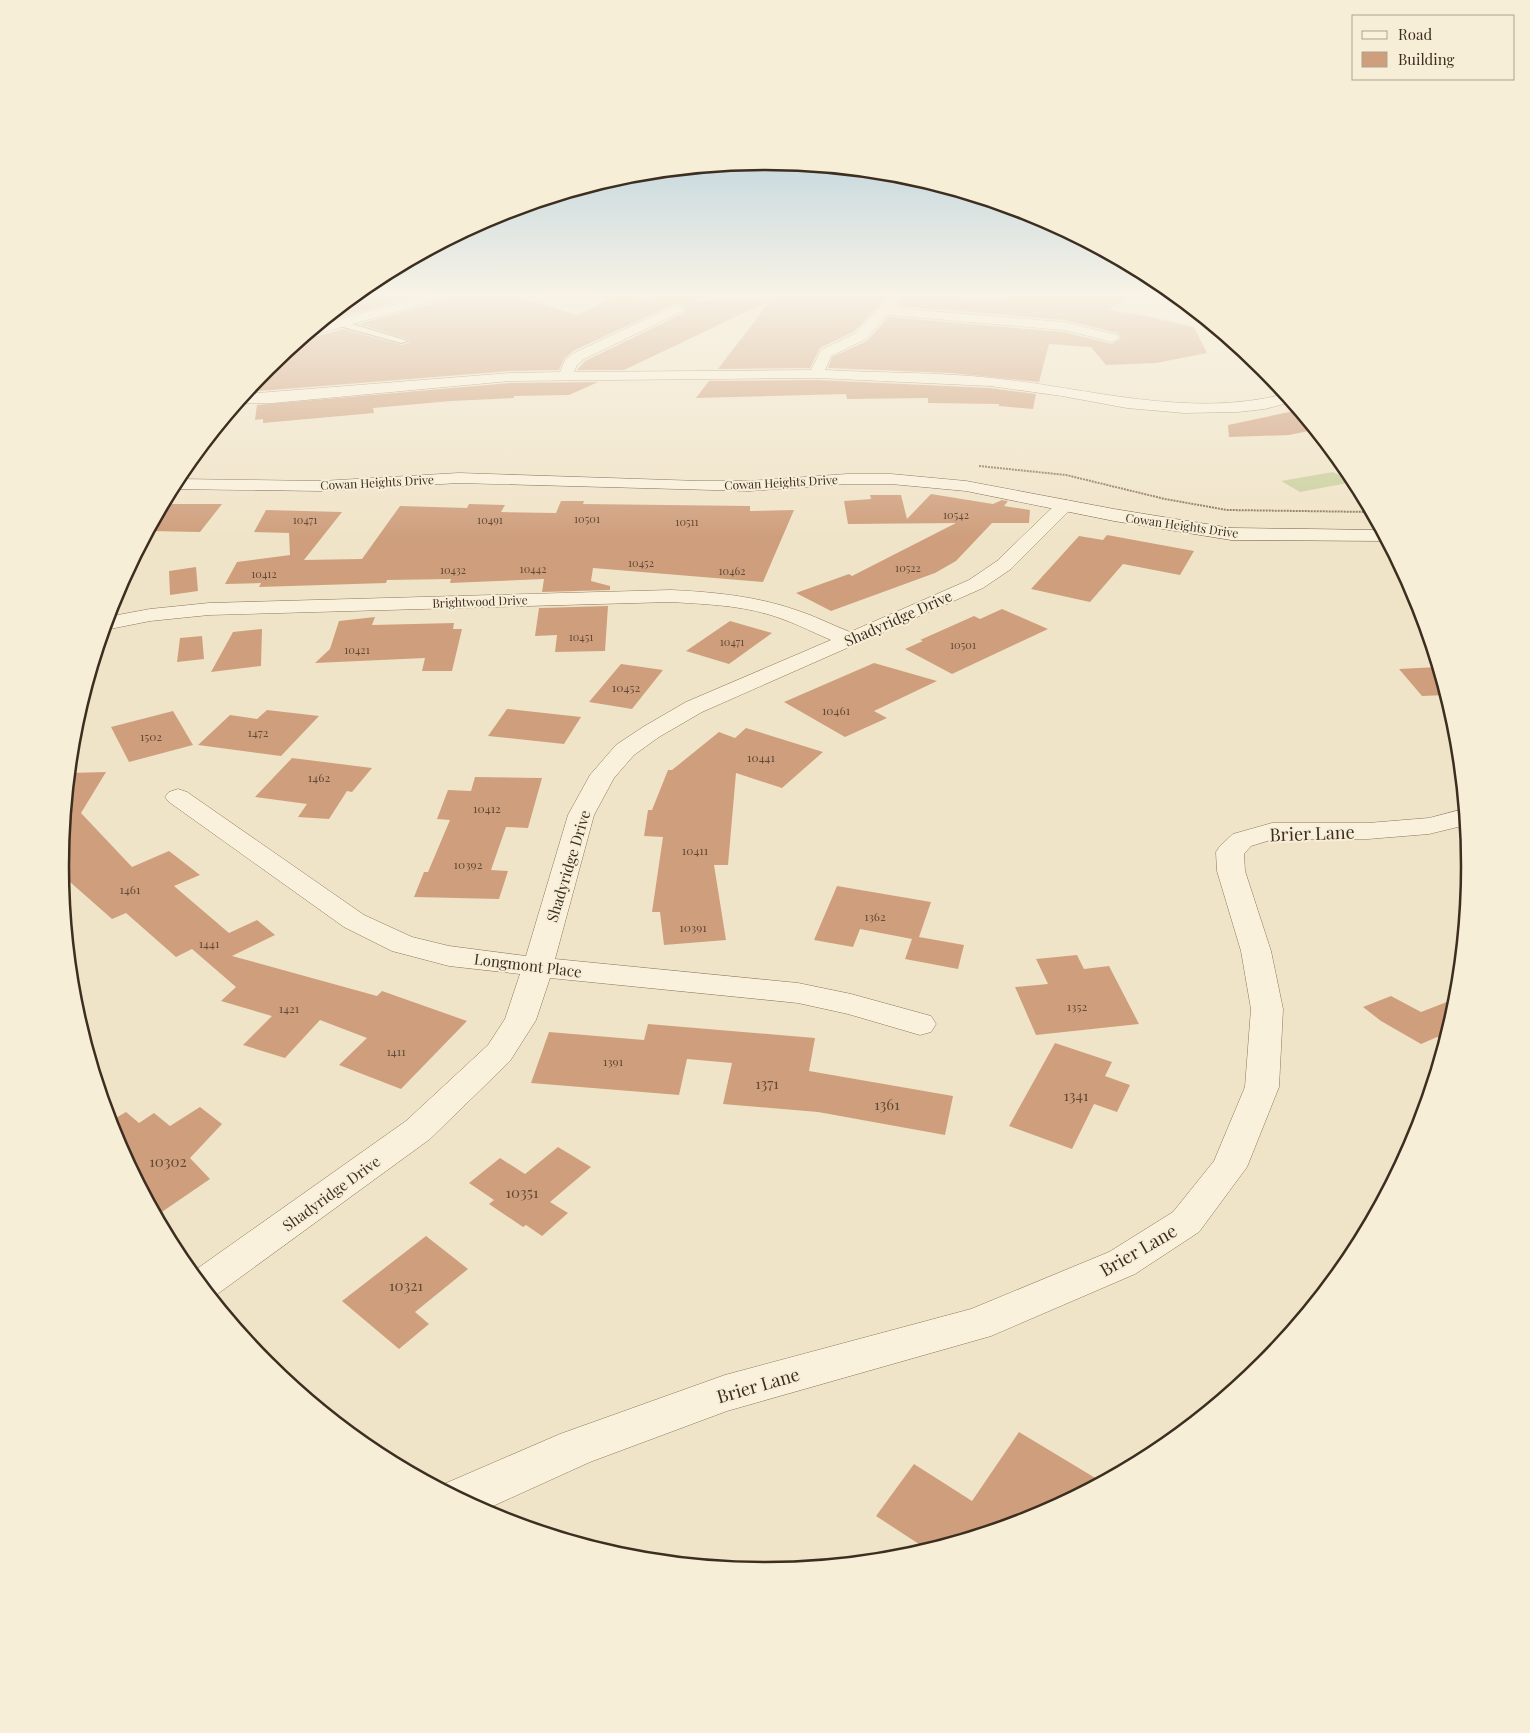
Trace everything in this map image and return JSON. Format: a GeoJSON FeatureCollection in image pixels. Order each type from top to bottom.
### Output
{"type":"FeatureCollection","features":[{"type":"Feature","properties":{"kind":"street"},"geometry":{"type":"LineString","coordinates":[[250,399],[542,376]]}},
{"type":"Feature","properties":{"kind":"street"},"geometry":{"type":"LineString","coordinates":[[667,376],[691,376]]}},
{"type":"Feature","properties":{"kind":"street"},"geometry":{"type":"LineString","coordinates":[[858,376],[990,382],[1062,391],[1127,403],[1184,408],[1238,407],[1266,404],[1281,400]]}},
{"type":"Feature","properties":{"kind":"street","name":"Cowan Heights Drive"},"geometry":{"type":"LineString","coordinates":[[183,484],[321,486],[459,478],[750,486],[847,479],[891,479],[966,486],[1231,534],[1377,536]]}},
{"type":"Feature","properties":{"kind":"street","name":"Shadyridge Drive"},"geometry":{"type":"LineString","coordinates":[[207,1282],[418,1130],[499,1054],[520,1020],[538,967],[581,816],[603,775],[625,750],[651,732],[694,707],[976,584],[1004,565],[1065,505]]}},
{"type":"Feature","properties":{"kind":"street","name":"Brightwood Drive"},"geometry":{"type":"LineString","coordinates":[[114,622],[150,615],[209,609],[671,596],[712,598],[748,604],[788,614],[850,640]]}},
{"type":"Feature","properties":{"kind":"street","name":"Longmont Place"},"geometry":{"type":"LineString","coordinates":[[178,797],[354,920],[402,944],[449,956],[538,967],[798,993],[851,1004],[920,1024]]}},
{"type":"Feature","properties":{"kind":"street","name":"Brier Lane"},"geometry":{"type":"LineString","coordinates":[[467,1496],[575,1448],[726,1393],[977,1324],[1122,1263],[1186,1222],[1229,1167],[1262,1087],[1266,1009],[1256,951],[1230,871],[1230,852],[1242,840],[1272,832],[1368,831],[1429,826],[1460,818]]}},
{"type":"Feature","properties":{"kind":"green space"},"geometry":{"type":"Polygon","coordinates":[[[1333,472],[1341,476],[1346,483],[1300,492],[1281,481],[1333,472]]]}},
{"type":"Feature","properties":{"kind":"building"},"geometry":{"type":"Polygon","coordinates":[[[271,376],[449,376],[259,391],[271,376]]]}},
{"type":"Feature","properties":{"kind":"building"},"geometry":{"type":"Polygon","coordinates":[[[979,376],[1041,376],[1039,382],[979,376]]]}},
{"type":"Feature","properties":{"kind":"building"},"geometry":{"type":"Polygon","coordinates":[[[817,380],[990,388],[1036,394],[1033,409],[999,406],[999,404],[928,403],[928,398],[847,399],[846,394],[696,398],[709,381],[817,380]]]}},
{"type":"Feature","properties":{"kind":"building"},"geometry":{"type":"Polygon","coordinates":[[[598,382],[569,395],[514,396],[514,398],[373,408],[374,413],[263,423],[263,419],[255,420],[257,405],[510,383],[598,382]]]}},
{"type":"Feature","properties":{"kind":"building"},"geometry":{"type":"Polygon","coordinates":[[[1292,412],[1308,431],[1289,435],[1229,437],[1228,425],[1292,412]]]}},
{"type":"Feature","properties":{"kind":"building"},"geometry":{"type":"Polygon","coordinates":[[[931,494],[993,504],[1002,500],[1008,501],[1004,506],[1030,510],[1029,523],[992,523],[956,561],[935,573],[831,611],[796,593],[849,574],[852,576],[956,523],[848,524],[844,501],[871,499],[870,495],[901,495],[907,519],[931,494]]]}},
{"type":"Feature","properties":{"kind":"building"},"geometry":{"type":"Polygon","coordinates":[[[561,501],[584,501],[583,504],[750,506],[750,511],[794,510],[763,582],[593,568],[591,581],[610,586],[610,590],[542,592],[544,579],[450,583],[451,579],[387,580],[386,583],[259,587],[261,583],[225,584],[237,562],[290,555],[289,533],[254,532],[266,510],[342,512],[304,560],[362,559],[400,506],[467,508],[469,504],[505,505],[501,512],[556,513],[561,501]]]}},
{"type":"Feature","properties":{"kind":"building"},"geometry":{"type":"Polygon","coordinates":[[[171,504],[222,504],[200,532],[155,531],[171,504]]]}},
{"type":"Feature","properties":{"kind":"building"},"geometry":{"type":"Polygon","coordinates":[[[1107,535],[1194,551],[1180,575],[1123,564],[1090,602],[1031,589],[1079,536],[1103,540],[1107,535]]]}},
{"type":"Feature","properties":{"kind":"building"},"geometry":{"type":"Polygon","coordinates":[[[196,567],[198,591],[170,595],[169,571],[196,567]]]}},
{"type":"Feature","properties":{"kind":"building"},"geometry":{"type":"Polygon","coordinates":[[[608,606],[605,651],[555,652],[557,635],[535,636],[539,608],[608,606]]]}},
{"type":"Feature","properties":{"kind":"building"},"geometry":{"type":"Polygon","coordinates":[[[1002,609],[1048,629],[952,674],[905,649],[923,641],[920,640],[974,616],[980,619],[1002,609]]]}},
{"type":"Feature","properties":{"kind":"building"},"geometry":{"type":"Polygon","coordinates":[[[375,617],[372,625],[454,623],[453,629],[462,629],[452,671],[422,671],[425,658],[315,663],[330,649],[339,621],[375,617]]]}},
{"type":"Feature","properties":{"kind":"building"},"geometry":{"type":"Polygon","coordinates":[[[730,621],[772,633],[729,664],[686,651],[730,621]]]}},
{"type":"Feature","properties":{"kind":"building"},"geometry":{"type":"Polygon","coordinates":[[[262,629],[261,666],[211,672],[233,632],[262,629]]]}},
{"type":"Feature","properties":{"kind":"building"},"geometry":{"type":"Polygon","coordinates":[[[202,636],[204,659],[177,662],[180,638],[202,636]]]}},
{"type":"Feature","properties":{"kind":"building"},"geometry":{"type":"Polygon","coordinates":[[[874,663],[937,681],[874,711],[887,718],[845,737],[784,702],[874,663]]]}},
{"type":"Feature","properties":{"kind":"building"},"geometry":{"type":"Polygon","coordinates":[[[621,664],[663,670],[632,709],[589,702],[621,664]]]}},
{"type":"Feature","properties":{"kind":"building"},"geometry":{"type":"Polygon","coordinates":[[[1432,667],[1440,695],[1422,696],[1399,669],[1432,667]]]}},
{"type":"Feature","properties":{"kind":"building"},"geometry":{"type":"Polygon","coordinates":[[[507,709],[581,717],[564,744],[488,736],[507,709]]]}},
{"type":"Feature","properties":{"kind":"building"},"geometry":{"type":"Polygon","coordinates":[[[267,710],[319,716],[281,756],[198,745],[230,715],[257,719],[267,710]]]}},
{"type":"Feature","properties":{"kind":"building"},"geometry":{"type":"Polygon","coordinates":[[[173,711],[193,745],[129,762],[111,727],[173,711]]]}},
{"type":"Feature","properties":{"kind":"building"},"geometry":{"type":"Polygon","coordinates":[[[746,728],[823,752],[782,788],[736,773],[728,865],[714,865],[726,940],[664,945],[660,912],[652,912],[663,837],[644,836],[648,810],[652,810],[668,770],[672,770],[719,732],[735,738],[746,728]]]}},
{"type":"Feature","properties":{"kind":"building"},"geometry":{"type":"Polygon","coordinates":[[[292,758],[372,768],[352,792],[347,791],[329,819],[298,817],[307,804],[255,797],[292,758]]]}},
{"type":"Feature","properties":{"kind":"building"},"geometry":{"type":"Polygon","coordinates":[[[106,772],[81,813],[132,867],[169,851],[200,875],[174,886],[229,933],[257,920],[275,935],[232,956],[377,996],[382,991],[467,1021],[401,1089],[339,1065],[367,1038],[320,1020],[285,1058],[243,1045],[272,1016],[221,1001],[236,987],[192,949],[176,957],[126,913],[112,919],[69,882],[70,821],[75,773],[106,772]]]}},
{"type":"Feature","properties":{"kind":"building"},"geometry":{"type":"Polygon","coordinates":[[[475,777],[542,778],[528,828],[506,827],[491,870],[508,871],[499,899],[414,897],[424,872],[428,872],[450,820],[437,819],[448,790],[471,791],[475,777]]]}},
{"type":"Feature","properties":{"kind":"building"},"geometry":{"type":"Polygon","coordinates":[[[837,886],[931,902],[919,937],[964,945],[958,969],[905,959],[912,939],[860,929],[853,947],[814,940],[837,886]]]}},
{"type":"Feature","properties":{"kind":"building"},"geometry":{"type":"Polygon","coordinates":[[[1077,955],[1084,969],[1109,966],[1139,1024],[1036,1035],[1015,987],[1048,984],[1036,959],[1077,955]]]}},
{"type":"Feature","properties":{"kind":"building"},"geometry":{"type":"Polygon","coordinates":[[[1391,996],[1421,1012],[1448,1001],[1440,1038],[1437,1037],[1421,1044],[1381,1021],[1363,1007],[1391,996]]]}},
{"type":"Feature","properties":{"kind":"building"},"geometry":{"type":"Polygon","coordinates":[[[648,1024],[815,1038],[809,1071],[953,1096],[945,1135],[818,1112],[723,1104],[732,1063],[687,1059],[679,1095],[531,1083],[549,1032],[644,1040],[648,1024]]]}},
{"type":"Feature","properties":{"kind":"building"},"geometry":{"type":"Polygon","coordinates":[[[1055,1043],[1112,1062],[1105,1076],[1130,1085],[1117,1112],[1094,1104],[1072,1149],[1009,1126],[1055,1043]]]}},
{"type":"Feature","properties":{"kind":"building"},"geometry":{"type":"Polygon","coordinates":[[[200,1107],[222,1124],[190,1158],[210,1179],[161,1213],[141,1174],[116,1118],[126,1112],[139,1123],[154,1113],[170,1126],[200,1107]]]}},
{"type":"Feature","properties":{"kind":"building"},"geometry":{"type":"Polygon","coordinates":[[[558,1147],[591,1167],[550,1202],[568,1213],[542,1236],[526,1225],[523,1227],[489,1204],[494,1200],[469,1183],[500,1158],[525,1174],[558,1147]]]}},
{"type":"Feature","properties":{"kind":"building"},"geometry":{"type":"Polygon","coordinates":[[[426,1236],[468,1269],[415,1312],[429,1324],[399,1349],[342,1301],[426,1236]]]}},
{"type":"Feature","properties":{"kind":"building"},"geometry":{"type":"Polygon","coordinates":[[[1019,1432],[1096,1478],[1031,1510],[989,1526],[920,1545],[876,1516],[914,1464],[972,1501],[1019,1432]]]}}]}
